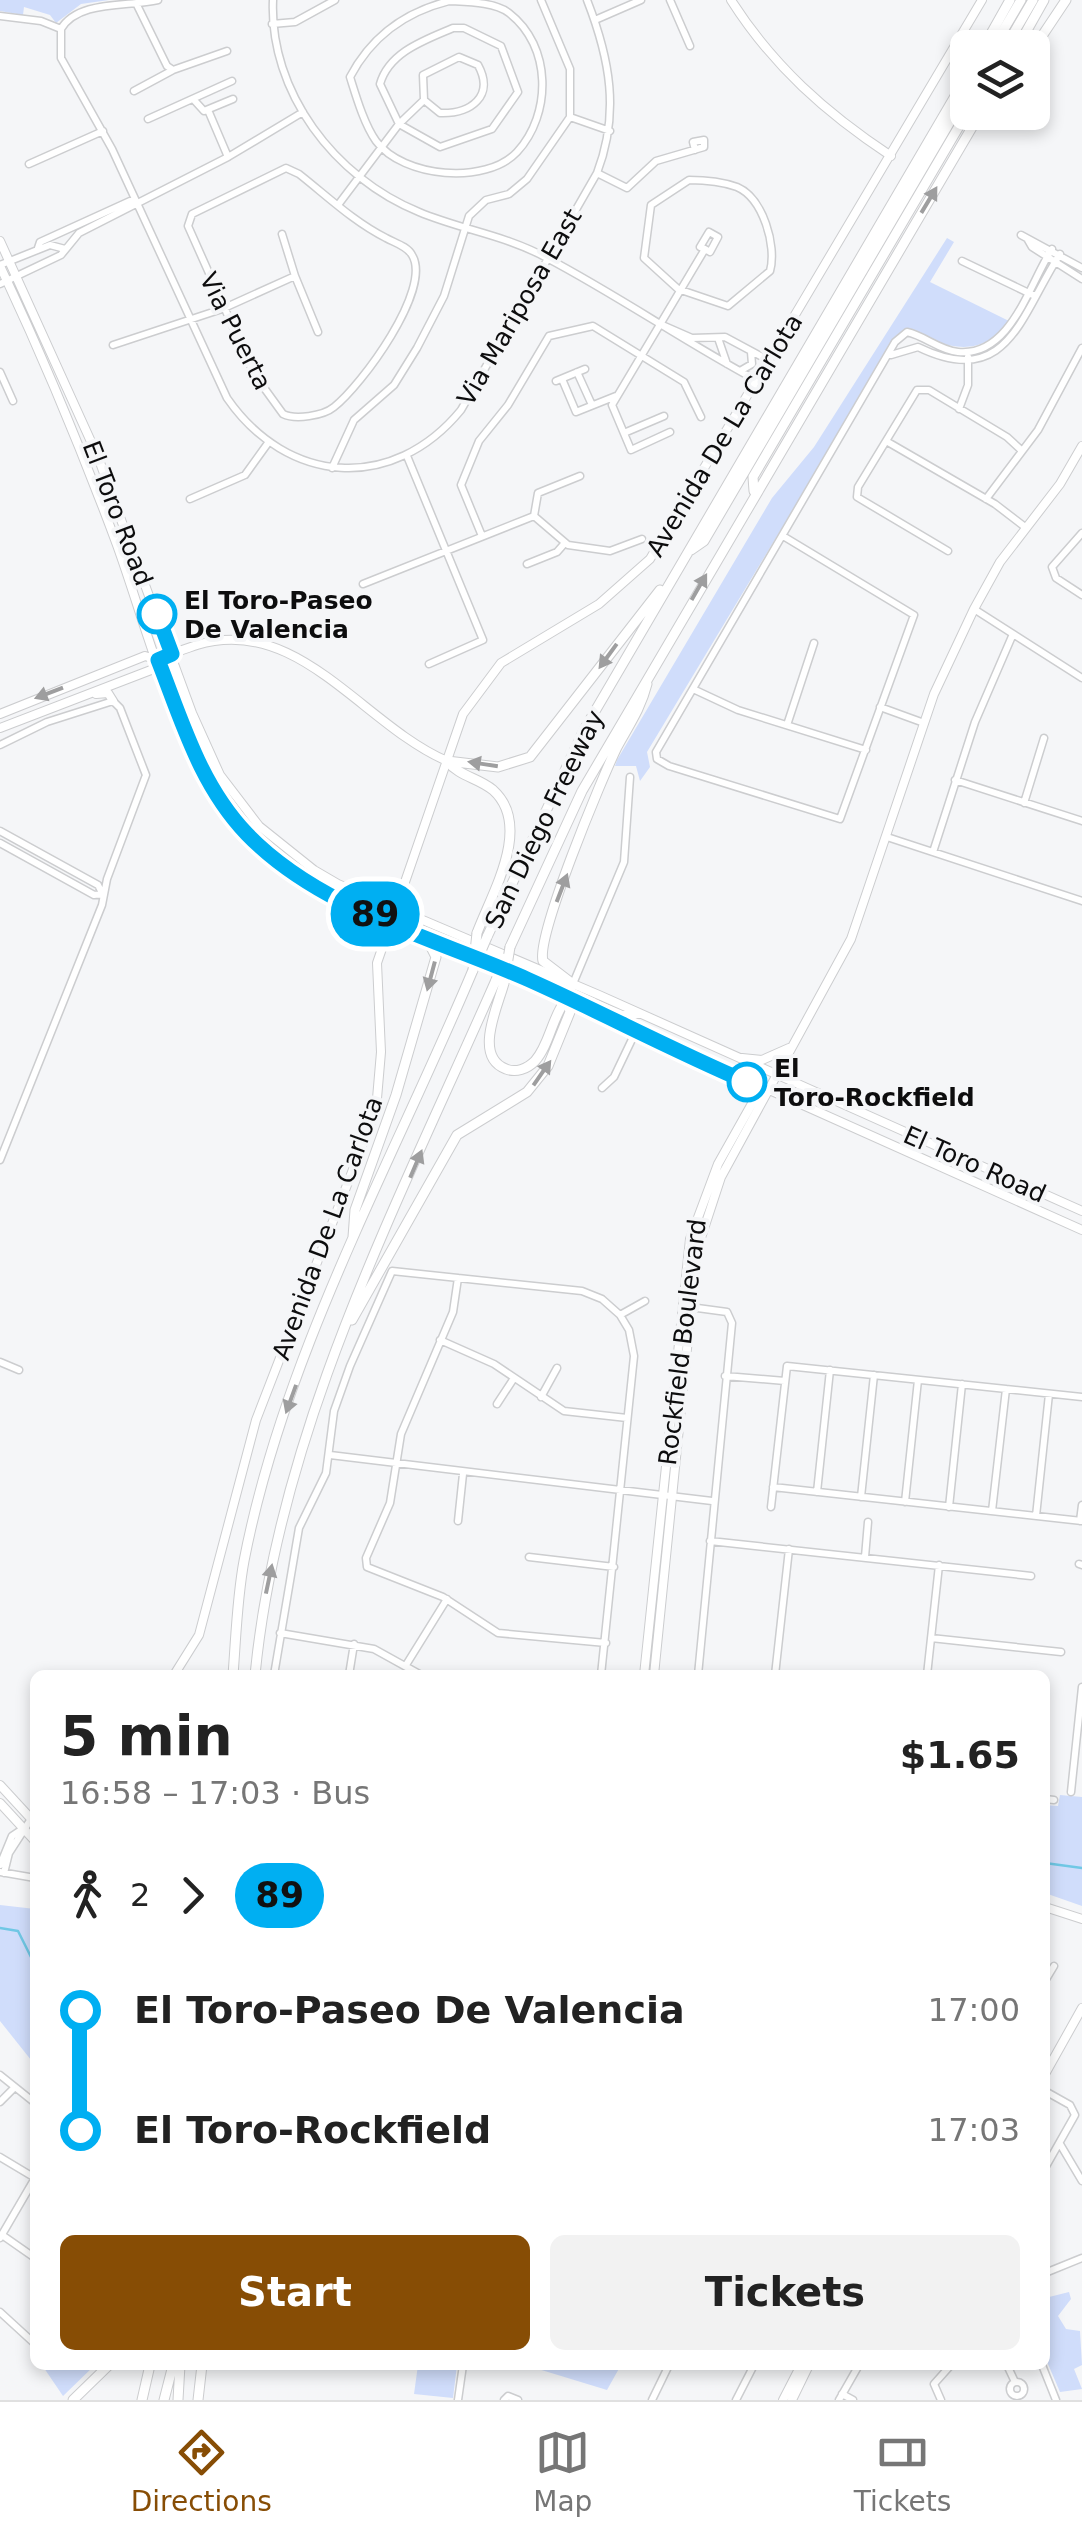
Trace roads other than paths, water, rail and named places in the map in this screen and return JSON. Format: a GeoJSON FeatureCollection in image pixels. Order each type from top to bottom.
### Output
{"type":"FeatureCollection","features":[{"type":"Feature","properties":{"kind":"highway"},"geometry":{"type":"LineString","coordinates":[[993,30],[1010,0]]}},
{"type":"Feature","properties":{"kind":"highway"},"geometry":{"type":"LineString","coordinates":[[1004,30],[1021,0]]}},
{"type":"Feature","properties":{"kind":"highway"},"geometry":{"type":"LineString","coordinates":[[1015,30],[1032,0]]}},
{"type":"Feature","properties":{"kind":"highway"},"geometry":{"type":"LineString","coordinates":[[1027,30],[1044,0]]}},
{"type":"Feature","properties":{"kind":"highway"},"geometry":{"type":"LineString","coordinates":[[1046,30],[1066,0]]}},
{"type":"Feature","properties":{"kind":"highway","name":"San Diego Freeway"},"geometry":{"type":"LineString","coordinates":[[482,935],[554,784],[950,105]]}},
{"type":"Feature","properties":{"kind":"highway"},"geometry":{"type":"LineString","coordinates":[[685,555],[704,541],[950,122]]}},
{"type":"Feature","properties":{"kind":"highway"},"geometry":{"type":"LineString","coordinates":[[754,494],[753,476],[957,130]]}},
{"type":"Feature","properties":{"kind":"highway","name":"San Diego Freeway"},"geometry":{"type":"LineString","coordinates":[[500,982],[510,946],[582,791],[970,130]]}},
{"type":"Feature","properties":{"kind":"highway"},"geometry":{"type":"LineString","coordinates":[[447,760],[498,767],[530,757],[546,742],[648,602],[670,581]]}},
{"type":"Feature","properties":{"kind":"highway"},"geometry":{"type":"LineString","coordinates":[[573,984],[543,961],[544,935],[595,799],[641,708],[650,672]]}},
{"type":"Feature","properties":{"kind":"highway"},"geometry":{"type":"LineString","coordinates":[[233,1670],[244,1562],[280,1428],[353,1243],[473,970],[508,846],[510,824],[505,806],[490,788],[456,773],[447,760]]}},
{"type":"Feature","properties":{"kind":"highway"},"geometry":{"type":"LineString","coordinates":[[353,1243],[355,1210],[396,1095],[436,957],[430,944],[393,922]]}},
{"type":"Feature","properties":{"kind":"highway"},"geometry":{"type":"LineString","coordinates":[[500,982],[489,1044],[495,1061],[508,1070],[519,1070],[535,1060],[567,998]]}},
{"type":"Feature","properties":{"kind":"highway"},"geometry":{"type":"LineString","coordinates":[[256,1670],[264,1603],[288,1495],[345,1328],[500,982]]}},
{"type":"Feature","properties":{"kind":"highway"},"geometry":{"type":"LineString","coordinates":[[345,1328],[362,1310],[398,1236],[457,1135],[527,1092],[541,1077],[570,1012],[567,998]]}},
{"type":"Feature","properties":{"kind":"highway"},"geometry":{"type":"LineString","coordinates":[[73,2400],[105,2370]]}},
{"type":"Feature","properties":{"kind":"highway"},"geometry":{"type":"LineString","coordinates":[[142,2400],[149,2370]]}},
{"type":"Feature","properties":{"kind":"highway"},"geometry":{"type":"LineString","coordinates":[[164,2400],[174,2370]]}},
{"type":"Feature","properties":{"kind":"highway"},"geometry":{"type":"LineString","coordinates":[[176,2370],[178,2400]]}},
{"type":"Feature","properties":{"kind":"highway"},"geometry":{"type":"LineString","coordinates":[[198,2400],[201,2370]]}},
{"type":"Feature","properties":{"kind":"main road"},"geometry":{"type":"LineString","coordinates":[[731,0],[798,85],[827,112],[891,156]]}},
{"type":"Feature","properties":{"kind":"main road","name":"Avenida De La Carlota"},"geometry":{"type":"LineString","coordinates":[[178,1670],[192,1651],[203,1624],[256,1420],[376,1110],[380,1052],[376,968],[472,697],[501,662],[600,604],[650,559],[982,0]]}},
{"type":"Feature","properties":{"kind":"main road","name":"El Toro Road"},"geometry":{"type":"LineString","coordinates":[[0,242],[7,280],[86,462],[201,768],[248,835],[298,877],[393,922],[1082,1230]]}},
{"type":"Feature","properties":{"kind":"main road","name":"El Toro Road"},"geometry":{"type":"LineString","coordinates":[[7,280],[98,457],[212,760],[252,817],[314,870],[1082,1211]]}},
{"type":"Feature","properties":{"kind":"main road"},"geometry":{"type":"LineString","coordinates":[[774,1076],[851,939],[924,723],[974,609],[1024,528],[1076,468],[1082,446]]}},
{"type":"Feature","properties":{"kind":"main road"},"geometry":{"type":"LineString","coordinates":[[0,728],[141,673],[172,654],[221,640],[275,646],[301,660],[405,738],[447,760]]}},
{"type":"Feature","properties":{"kind":"main road"},"geometry":{"type":"LineString","coordinates":[[0,714],[145,656],[158,660]]}},
{"type":"Feature","properties":{"kind":"main road"},"geometry":{"type":"LineString","coordinates":[[115,702],[116,682]]}},
{"type":"Feature","properties":{"kind":"main road"},"geometry":{"type":"LineString","coordinates":[[77,697],[104,692],[115,702]]}},
{"type":"Feature","properties":{"kind":"main road"},"geometry":{"type":"LineString","coordinates":[[590,1011],[596,1004],[622,1015],[639,1014]]}},
{"type":"Feature","properties":{"kind":"main road"},"geometry":{"type":"LineString","coordinates":[[732,1056],[762,1060],[790,1048]]}},
{"type":"Feature","properties":{"kind":"main road","name":"Rockfield Boulevard"},"geometry":{"type":"LineString","coordinates":[[645,1670],[686,1306],[706,1214],[774,1076]]}},
{"type":"Feature","properties":{"kind":"main road"},"geometry":{"type":"LineString","coordinates":[[959,1174],[965,1160]]}},
{"type":"Feature","properties":{"kind":"main road","name":"Rockfield Boulevard"},"geometry":{"type":"LineString","coordinates":[[654,1670],[665,1497]]}},
{"type":"Feature","properties":{"kind":"main road"},"geometry":{"type":"LineString","coordinates":[[0,1786],[30,1815]]}},
{"type":"Feature","properties":{"kind":"main road"},"geometry":{"type":"LineString","coordinates":[[0,1804],[30,1837]]}},
{"type":"Feature","properties":{"kind":"main road"},"geometry":{"type":"LineString","coordinates":[[1050,1909],[1082,1919]]}},
{"type":"Feature","properties":{"kind":"main road"},"geometry":{"type":"LineString","coordinates":[[1050,2065],[1082,2008]]}},
{"type":"Feature","properties":{"kind":"main road"},"geometry":{"type":"LineString","coordinates":[[783,2400],[798,2370]]}},
{"type":"Feature","properties":{"kind":"main road"},"geometry":{"type":"LineString","coordinates":[[792,2400],[807,2370]]}},
{"type":"Feature","properties":{"kind":"street"},"geometry":{"type":"LineString","coordinates":[[0,16],[40,20],[60,29],[83,9],[158,0]]}},
{"type":"Feature","properties":{"kind":"street"},"geometry":{"type":"LineString","coordinates":[[273,0],[272,24],[279,61],[303,112],[359,176],[405,206],[513,240],[549,258],[758,381]]}},
{"type":"Feature","properties":{"kind":"street"},"geometry":{"type":"LineString","coordinates":[[272,24],[295,22],[336,0]]}},
{"type":"Feature","properties":{"kind":"street"},"geometry":{"type":"LineString","coordinates":[[332,468],[354,420],[394,386],[418,348],[444,296],[466,226],[478,205],[510,194],[528,179],[570,117],[570,69],[541,0]]}},
{"type":"Feature","properties":{"kind":"street","name":"Via Mariposa East"},"geometry":{"type":"LineString","coordinates":[[60,29],[61,58],[138,202],[228,398],[268,443],[298,459],[332,468],[358,468],[407,456],[436,437],[461,410],[597,173],[610,132],[608,68],[588,0]]}},
{"type":"Feature","properties":{"kind":"street"},"geometry":{"type":"LineString","coordinates":[[595,20],[642,0]]}},
{"type":"Feature","properties":{"kind":"street"},"geometry":{"type":"LineString","coordinates":[[670,0],[690,46]]}},
{"type":"Feature","properties":{"kind":"street"},"geometry":{"type":"LineString","coordinates":[[444,2],[498,8],[513,16],[539,60],[544,102],[519,150],[465,174],[426,171],[382,146],[350,77],[368,46],[398,22],[444,2]]}},
{"type":"Feature","properties":{"kind":"street"},"geometry":{"type":"LineString","coordinates":[[137,5],[170,68]]}},
{"type":"Feature","properties":{"kind":"street"},"geometry":{"type":"LineString","coordinates":[[453,28],[464,28],[501,46],[518,92],[498,125],[440,147],[399,124],[380,78],[412,45],[453,28]]}},
{"type":"Feature","properties":{"kind":"street"},"geometry":{"type":"LineString","coordinates":[[134,92],[170,68],[227,52]]}},
{"type":"Feature","properties":{"kind":"street"},"geometry":{"type":"LineString","coordinates":[[338,206],[399,124],[424,100],[423,75],[455,58],[478,65],[486,83],[479,100],[446,114],[424,100]]}},
{"type":"Feature","properties":{"kind":"street"},"geometry":{"type":"LineString","coordinates":[[148,119],[194,100],[199,92],[232,81]]}},
{"type":"Feature","properties":{"kind":"street"},"geometry":{"type":"LineString","coordinates":[[209,91],[228,157]]}},
{"type":"Feature","properties":{"kind":"street"},"geometry":{"type":"LineString","coordinates":[[194,100],[200,110],[234,99]]}},
{"type":"Feature","properties":{"kind":"street"},"geometry":{"type":"LineString","coordinates":[[7,280],[65,249],[79,233],[228,157],[303,112]]}},
{"type":"Feature","properties":{"kind":"street"},"geometry":{"type":"LineString","coordinates":[[570,117],[610,132]]}},
{"type":"Feature","properties":{"kind":"street"},"geometry":{"type":"LineString","coordinates":[[29,164],[102,130]]}},
{"type":"Feature","properties":{"kind":"street"},"geometry":{"type":"LineString","coordinates":[[597,173],[627,188],[656,160],[695,150]]}},
{"type":"Feature","properties":{"kind":"street","name":"Via Puerta"},"geometry":{"type":"LineString","coordinates":[[286,168],[338,206],[407,248],[416,266],[408,306],[382,352],[336,406],[296,417],[282,414],[254,374],[222,309],[190,234],[192,214],[286,168]]}},
{"type":"Feature","properties":{"kind":"street"},"geometry":{"type":"LineString","coordinates":[[689,180],[740,188],[750,196],[767,228],[770,272],[728,306],[678,289],[644,258],[651,205],[689,180]]}},
{"type":"Feature","properties":{"kind":"street"},"geometry":{"type":"LineString","coordinates":[[38,248],[40,242],[131,200],[138,202]]}},
{"type":"Feature","properties":{"kind":"street"},"geometry":{"type":"LineString","coordinates":[[282,234],[318,332]]}},
{"type":"Feature","properties":{"kind":"street"},"geometry":{"type":"LineString","coordinates":[[1082,268],[1025,237],[1046,258],[1082,280]]}},
{"type":"Feature","properties":{"kind":"street"},"geometry":{"type":"LineString","coordinates":[[3,264],[38,248],[55,244],[65,249]]}},
{"type":"Feature","properties":{"kind":"street"},"geometry":{"type":"LineString","coordinates":[[670,432],[631,450],[612,405],[705,249]]}},
{"type":"Feature","properties":{"kind":"street"},"geometry":{"type":"LineString","coordinates":[[890,356],[910,347],[952,361],[987,346],[1004,333],[1052,249]]}},
{"type":"Feature","properties":{"kind":"street"},"geometry":{"type":"LineString","coordinates":[[783,536],[914,615],[840,819],[658,759],[658,748],[895,342],[907,332],[946,350],[988,356],[1009,342],[1060,254]]}},
{"type":"Feature","properties":{"kind":"street"},"geometry":{"type":"LineString","coordinates":[[22,256],[29,270]]}},
{"type":"Feature","properties":{"kind":"street"},"geometry":{"type":"LineString","coordinates":[[962,260],[1034,296]]}},
{"type":"Feature","properties":{"kind":"street"},"geometry":{"type":"LineString","coordinates":[[113,345],[222,309],[295,276]]}},
{"type":"Feature","properties":{"kind":"street"},"geometry":{"type":"LineString","coordinates":[[659,324],[669,324],[692,338],[735,338],[770,361]]}},
{"type":"Feature","properties":{"kind":"street"},"geometry":{"type":"LineString","coordinates":[[482,536],[461,485],[480,441],[508,405],[548,336],[593,326],[684,382],[701,417]]}},
{"type":"Feature","properties":{"kind":"street"},"geometry":{"type":"LineString","coordinates":[[719,337],[727,365]]}},
{"type":"Feature","properties":{"kind":"street"},"geometry":{"type":"LineString","coordinates":[[986,499],[1046,417],[1082,348]]}},
{"type":"Feature","properties":{"kind":"street"},"geometry":{"type":"LineString","coordinates":[[740,371],[752,364],[749,350]]}},
{"type":"Feature","properties":{"kind":"street"},"geometry":{"type":"LineString","coordinates":[[959,409],[968,385],[968,356]]}},
{"type":"Feature","properties":{"kind":"street"},"geometry":{"type":"LineString","coordinates":[[592,406],[581,371],[559,380],[576,412],[592,406],[618,395]]}},
{"type":"Feature","properties":{"kind":"street"},"geometry":{"type":"LineString","coordinates":[[0,372],[13,401]]}},
{"type":"Feature","properties":{"kind":"street"},"geometry":{"type":"LineString","coordinates":[[948,552],[857,498],[858,487],[920,388],[1002,434],[1020,449]]}},
{"type":"Feature","properties":{"kind":"street"},"geometry":{"type":"LineString","coordinates":[[624,434],[664,416]]}},
{"type":"Feature","properties":{"kind":"street"},"geometry":{"type":"LineString","coordinates":[[886,441],[986,499],[1024,528]]}},
{"type":"Feature","properties":{"kind":"street"},"geometry":{"type":"LineString","coordinates":[[190,499],[245,476],[268,443]]}},
{"type":"Feature","properties":{"kind":"street"},"geometry":{"type":"LineString","coordinates":[[407,456],[483,640],[429,664]]}},
{"type":"Feature","properties":{"kind":"street"},"geometry":{"type":"LineString","coordinates":[[534,516],[538,493],[580,476]]}},
{"type":"Feature","properties":{"kind":"street"},"geometry":{"type":"LineString","coordinates":[[362,584],[534,516]]}},
{"type":"Feature","properties":{"kind":"street"},"geometry":{"type":"LineString","coordinates":[[534,516],[564,544],[610,551],[642,540]]}},
{"type":"Feature","properties":{"kind":"street"},"geometry":{"type":"LineString","coordinates":[[1082,533],[1052,570],[1059,580],[1082,594]]}},
{"type":"Feature","properties":{"kind":"street"},"geometry":{"type":"LineString","coordinates":[[527,564],[557,552],[564,544]]}},
{"type":"Feature","properties":{"kind":"street"},"geometry":{"type":"LineString","coordinates":[[974,609],[1082,678]]}},
{"type":"Feature","properties":{"kind":"street"},"geometry":{"type":"LineString","coordinates":[[933,852],[956,780],[1013,634]]}},
{"type":"Feature","properties":{"kind":"street"},"geometry":{"type":"LineString","coordinates":[[787,725],[814,644]]}},
{"type":"Feature","properties":{"kind":"street"},"geometry":{"type":"LineString","coordinates":[[693,688],[787,725],[866,750]]}},
{"type":"Feature","properties":{"kind":"street"},"geometry":{"type":"LineString","coordinates":[[0,745],[48,722],[115,702],[146,781],[0,1160]]}},
{"type":"Feature","properties":{"kind":"street"},"geometry":{"type":"LineString","coordinates":[[880,707],[924,723]]}},
{"type":"Feature","properties":{"kind":"street"},"geometry":{"type":"LineString","coordinates":[[1024,803],[1044,738]]}},
{"type":"Feature","properties":{"kind":"street"},"geometry":{"type":"LineString","coordinates":[[567,998],[623,864],[630,776]]}},
{"type":"Feature","properties":{"kind":"street"},"geometry":{"type":"LineString","coordinates":[[956,780],[1082,821]]}},
{"type":"Feature","properties":{"kind":"street"},"geometry":{"type":"LineString","coordinates":[[0,831],[98,886],[103,894]]}},
{"type":"Feature","properties":{"kind":"street"},"geometry":{"type":"LineString","coordinates":[[887,838],[1082,901]]}},
{"type":"Feature","properties":{"kind":"street"},"geometry":{"type":"LineString","coordinates":[[0,843],[94,895],[103,894]]}},
{"type":"Feature","properties":{"kind":"street"},"geometry":{"type":"LineString","coordinates":[[602,1088],[614,1077],[634,1033]]}},
{"type":"Feature","properties":{"kind":"street"},"geometry":{"type":"LineString","coordinates":[[275,1670],[299,1528],[318,1491],[330,1455],[334,1412],[392,1272],[587,1292],[620,1316],[630,1330],[634,1356],[602,1670]]}},
{"type":"Feature","properties":{"kind":"street"},"geometry":{"type":"LineString","coordinates":[[458,1278],[454,1307],[401,1434],[390,1503],[366,1558],[367,1568],[447,1599],[498,1633],[606,1643]]}},
{"type":"Feature","properties":{"kind":"street"},"geometry":{"type":"LineString","coordinates":[[620,1316],[645,1301]]}},
{"type":"Feature","properties":{"kind":"street"},"geometry":{"type":"LineString","coordinates":[[686,1306],[730,1315],[712,1501],[710,1580],[699,1670]]}},
{"type":"Feature","properties":{"kind":"street"},"geometry":{"type":"LineString","coordinates":[[440,1340],[569,1412],[627,1418]]}},
{"type":"Feature","properties":{"kind":"street"},"geometry":{"type":"LineString","coordinates":[[0,1362],[19,1370]]}},
{"type":"Feature","properties":{"kind":"street"},"geometry":{"type":"LineString","coordinates":[[771,1507],[786,1366],[1082,1397]]}},
{"type":"Feature","properties":{"kind":"street"},"geometry":{"type":"LineString","coordinates":[[540,1397],[557,1368]]}},
{"type":"Feature","properties":{"kind":"street"},"geometry":{"type":"LineString","coordinates":[[818,1492],[830,1370]]}},
{"type":"Feature","properties":{"kind":"street"},"geometry":{"type":"LineString","coordinates":[[861,1497],[874,1375]]}},
{"type":"Feature","properties":{"kind":"street"},"geometry":{"type":"LineString","coordinates":[[726,1376],[785,1381]]}},
{"type":"Feature","properties":{"kind":"street"},"geometry":{"type":"LineString","coordinates":[[497,1404],[514,1378]]}},
{"type":"Feature","properties":{"kind":"street"},"geometry":{"type":"LineString","coordinates":[[905,1502],[918,1380]]}},
{"type":"Feature","properties":{"kind":"street"},"geometry":{"type":"LineString","coordinates":[[949,1506],[962,1384]]}},
{"type":"Feature","properties":{"kind":"street"},"geometry":{"type":"LineString","coordinates":[[992,1511],[1006,1389]]}},
{"type":"Feature","properties":{"kind":"street"},"geometry":{"type":"LineString","coordinates":[[1036,1516],[1050,1394]]}},
{"type":"Feature","properties":{"kind":"street"},"geometry":{"type":"LineString","coordinates":[[330,1455],[395,1466],[712,1501]]}},
{"type":"Feature","properties":{"kind":"street"},"geometry":{"type":"LineString","coordinates":[[458,1521],[463,1474]]}},
{"type":"Feature","properties":{"kind":"street"},"geometry":{"type":"LineString","coordinates":[[773,1488],[1081,1521],[1082,1505]]}},
{"type":"Feature","properties":{"kind":"street"},"geometry":{"type":"LineString","coordinates":[[864,1557],[868,1522]]}},
{"type":"Feature","properties":{"kind":"street"},"geometry":{"type":"LineString","coordinates":[[710,1541],[1031,1576]]}},
{"type":"Feature","properties":{"kind":"street"},"geometry":{"type":"LineString","coordinates":[[777,1670],[789,1549]]}},
{"type":"Feature","properties":{"kind":"street"},"geometry":{"type":"LineString","coordinates":[[529,1557],[614,1567]]}},
{"type":"Feature","properties":{"kind":"street"},"geometry":{"type":"LineString","coordinates":[[928,1670],[939,1564]]}},
{"type":"Feature","properties":{"kind":"street"},"geometry":{"type":"LineString","coordinates":[[406,1665],[447,1599]]}},
{"type":"Feature","properties":{"kind":"street"},"geometry":{"type":"LineString","coordinates":[[280,1633],[354,1644],[414,1670]]}},
{"type":"Feature","properties":{"kind":"street"},"geometry":{"type":"LineString","coordinates":[[931,1638],[1061,1652]]}},
{"type":"Feature","properties":{"kind":"street"},"geometry":{"type":"LineString","coordinates":[[350,1670],[354,1644]]}},
{"type":"Feature","properties":{"kind":"street"},"geometry":{"type":"LineString","coordinates":[[1071,1792],[1077,1775],[1082,1686]]}},
{"type":"Feature","properties":{"kind":"street"},"geometry":{"type":"LineString","coordinates":[[30,1823],[12,1836],[2,1870],[30,1877]]}},
{"type":"Feature","properties":{"kind":"street"},"geometry":{"type":"LineString","coordinates":[[1050,1973],[1054,1966]]}},
{"type":"Feature","properties":{"kind":"street"},"geometry":{"type":"LineString","coordinates":[[0,2074],[30,2099]]}},
{"type":"Feature","properties":{"kind":"street"},"geometry":{"type":"LineString","coordinates":[[0,2102],[13,2088]]}},
{"type":"Feature","properties":{"kind":"street"},"geometry":{"type":"LineString","coordinates":[[1050,2094],[1074,2109],[1050,2160]]}},
{"type":"Feature","properties":{"kind":"street"},"geometry":{"type":"LineString","coordinates":[[1060,2144],[1082,2181]]}},
{"type":"Feature","properties":{"kind":"street"},"geometry":{"type":"LineString","coordinates":[[0,2157],[30,2175]]}},
{"type":"Feature","properties":{"kind":"street"},"geometry":{"type":"LineString","coordinates":[[30,2187],[1,2236],[30,2255]]}},
{"type":"Feature","properties":{"kind":"street"},"geometry":{"type":"LineString","coordinates":[[1050,2271],[1082,2258]]}},
{"type":"Feature","properties":{"kind":"street"},"geometry":{"type":"LineString","coordinates":[[0,2312],[30,2339]]}},
{"type":"Feature","properties":{"kind":"street"},"geometry":{"type":"LineString","coordinates":[[458,2400],[462,2370]]}},
{"type":"Feature","properties":{"kind":"street"},"geometry":{"type":"LineString","coordinates":[[652,2400],[667,2370]]}},
{"type":"Feature","properties":{"kind":"street"},"geometry":{"type":"LineString","coordinates":[[736,2400],[751,2370]]}},
{"type":"Feature","properties":{"kind":"street"},"geometry":{"type":"LineString","coordinates":[[853,2400],[841,2397],[856,2370]]}},
{"type":"Feature","properties":{"kind":"street"},"geometry":{"type":"LineString","coordinates":[[941,2400],[934,2384],[947,2370]]}},
{"type":"Feature","properties":{"kind":"street"},"geometry":{"type":"LineString","coordinates":[[1009,2370],[1014,2382]]}},
{"type":"Feature","properties":{"kind":"street"},"geometry":{"type":"LineString","coordinates":[[1044,2370],[1056,2400]]}},
{"type":"Feature","properties":{"kind":"street"},"geometry":{"type":"LineString","coordinates":[[504,2400],[508,2396],[518,2400]]}},
{"type":"Feature","properties":{"kind":"waterway"},"geometry":{"type":"LineString","coordinates":[[1050,1864],[1082,1868]]}},
{"type":"Feature","properties":{"kind":"waterway"},"geometry":{"type":"LineString","coordinates":[[0,1928],[18,1931],[30,1955]]}},
{"type":"Feature","properties":{"kind":"place","name":"El Toro-Paseo De Valencia"},"geometry":{"type":"Point","coordinates":[157,614]}},
{"type":"Feature","properties":{"kind":"place","name":"El Toro-Rockfield"},"geometry":{"type":"Point","coordinates":[747,1082]}}]}
